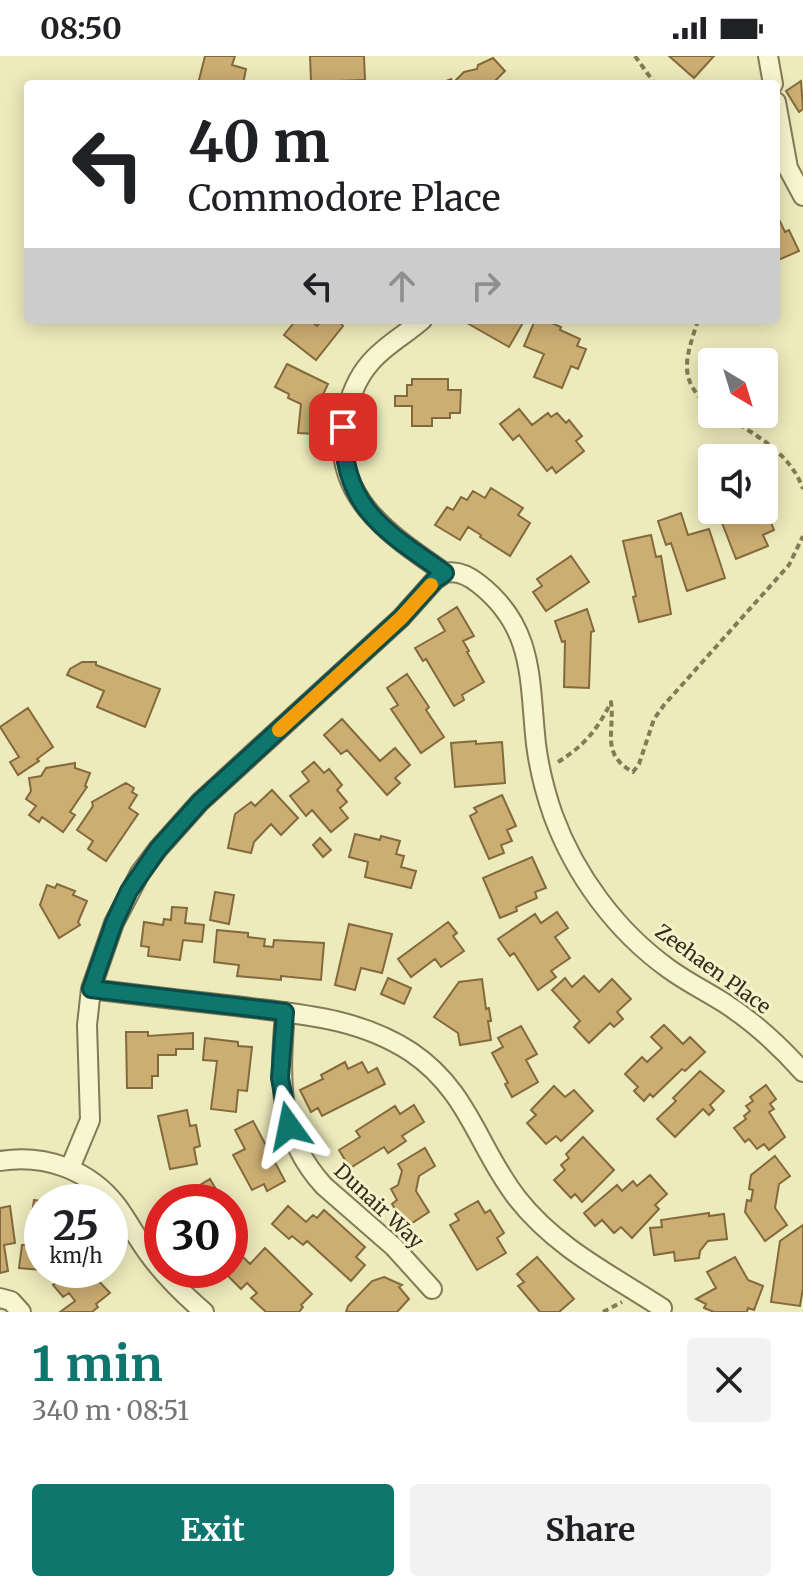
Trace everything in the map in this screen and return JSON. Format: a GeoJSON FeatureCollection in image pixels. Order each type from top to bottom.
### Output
{"type":"FeatureCollection","features":[{"type":"Feature","properties":{"kind":"street"},"geometry":{"type":"LineString","coordinates":[[768,56],[772,80]]}},
{"type":"Feature","properties":{"kind":"street"},"geometry":{"type":"LineString","coordinates":[[780,124],[788,168],[803,196]]}},
{"type":"Feature","properties":{"kind":"street","name":"Zeehaen Place"},"geometry":{"type":"LineString","coordinates":[[417,324],[383,350],[358,381],[348,402],[343,427],[343,453],[352,486],[374,518],[407,547],[445,573],[462,574],[489,592],[503,606],[519,634],[530,668],[536,742],[544,787],[561,836],[589,886],[607,910],[649,953],[748,1020],[770,1037],[803,1072]]}},
{"type":"Feature","properties":{"kind":"street"},"geometry":{"type":"LineString","coordinates":[[70,1168],[90,1120],[87,1025],[91,989],[114,923],[129,891],[158,849],[200,802],[394,624],[445,573]]}},
{"type":"Feature","properties":{"kind":"street"},"geometry":{"type":"LineString","coordinates":[[91,989],[345,1022],[370,1030],[413,1053],[430,1067],[472,1118],[505,1180],[542,1227],[568,1249],[662,1308]]}},
{"type":"Feature","properties":{"kind":"street","name":"Dunair Way"},"geometry":{"type":"LineString","coordinates":[[285,1012],[280,1078],[289,1126],[297,1145],[324,1186],[375,1229],[432,1289]]}},
{"type":"Feature","properties":{"kind":"street"},"geometry":{"type":"LineString","coordinates":[[0,1161],[33,1159],[70,1168],[86,1177],[107,1194],[164,1273],[204,1312]]}},
{"type":"Feature","properties":{"kind":"street"},"geometry":{"type":"LineString","coordinates":[[0,1298],[11,1301],[21,1312]]}},
{"type":"Feature","properties":{"kind":"path"},"geometry":{"type":"LineString","coordinates":[[635,56],[652,80]]}},
{"type":"Feature","properties":{"kind":"path"},"geometry":{"type":"LineString","coordinates":[[697,324],[690,343],[687,375],[698,396]]}},
{"type":"Feature","properties":{"kind":"path"},"geometry":{"type":"LineString","coordinates":[[743,428],[778,452],[793,468],[803,489]]}},
{"type":"Feature","properties":{"kind":"path"},"geometry":{"type":"LineString","coordinates":[[551,763],[558,762],[585,743],[604,719],[611,702],[611,747],[617,761],[633,772],[639,764],[654,719],[664,705],[789,565],[803,536]]}},
{"type":"Feature","properties":{"kind":"path"},"geometry":{"type":"LineString","coordinates":[[603,1312],[623,1302]]}},
{"type":"Feature","properties":{"kind":"building"},"geometry":{"type":"Polygon","coordinates":[[[205,56],[235,56],[232,65],[246,69],[244,80],[199,80],[205,56]]]}},
{"type":"Feature","properties":{"kind":"building"},"geometry":{"type":"Polygon","coordinates":[[[310,56],[364,56],[365,80],[311,80],[310,56]]]}},
{"type":"Feature","properties":{"kind":"building"},"geometry":{"type":"Polygon","coordinates":[[[669,56],[714,56],[694,78],[669,56]]]}},
{"type":"Feature","properties":{"kind":"building"},"geometry":{"type":"Polygon","coordinates":[[[493,58],[505,71],[496,80],[456,80],[464,72],[477,69],[478,65],[493,58]]]}},
{"type":"Feature","properties":{"kind":"building"},"geometry":{"type":"Polygon","coordinates":[[[801,81],[803,109],[799,112],[786,91],[801,81]]]}},
{"type":"Feature","properties":{"kind":"building"},"geometry":{"type":"Polygon","coordinates":[[[780,221],[785,232],[789,230],[799,251],[780,259],[780,221]]]}},
{"type":"Feature","properties":{"kind":"building"},"geometry":{"type":"Polygon","coordinates":[[[293,324],[343,326],[316,360],[284,335],[293,324]]]}},
{"type":"Feature","properties":{"kind":"building"},"geometry":{"type":"Polygon","coordinates":[[[469,324],[522,324],[509,347],[469,324]]]}},
{"type":"Feature","properties":{"kind":"building"},"geometry":{"type":"Polygon","coordinates":[[[533,324],[554,324],[580,339],[577,346],[586,349],[578,369],[571,366],[562,388],[534,377],[544,354],[524,346],[533,324]]]}},
{"type":"Feature","properties":{"kind":"building"},"geometry":{"type":"Polygon","coordinates":[[[287,364],[328,384],[318,405],[316,434],[298,433],[301,404],[275,387],[287,364]]]}},
{"type":"Feature","properties":{"kind":"building"},"geometry":{"type":"Polygon","coordinates":[[[412,379],[448,379],[448,390],[461,390],[460,413],[450,413],[450,418],[432,418],[432,426],[412,426],[412,406],[395,406],[395,396],[407,396],[407,385],[412,385],[412,379]]]}},
{"type":"Feature","properties":{"kind":"building"},"geometry":{"type":"Polygon","coordinates":[[[519,409],[532,425],[548,413],[551,417],[557,413],[566,423],[569,420],[582,436],[576,441],[584,451],[556,473],[552,467],[547,471],[519,435],[513,440],[500,424],[519,409]]]}},
{"type":"Feature","properties":{"kind":"building"},"geometry":{"type":"Polygon","coordinates":[[[491,488],[523,508],[518,515],[530,523],[510,556],[468,527],[460,540],[435,525],[447,507],[453,510],[461,497],[467,500],[473,491],[485,498],[491,488]]]}},
{"type":"Feature","properties":{"kind":"building"},"geometry":{"type":"Polygon","coordinates":[[[681,513],[688,535],[709,529],[725,578],[687,591],[671,543],[666,545],[658,521],[681,513]]]}},
{"type":"Feature","properties":{"kind":"building"},"geometry":{"type":"Polygon","coordinates":[[[722,524],[772,524],[774,530],[763,535],[768,546],[736,559],[722,524]]]}},
{"type":"Feature","properties":{"kind":"building"},"geometry":{"type":"Polygon","coordinates":[[[651,535],[656,557],[661,556],[671,614],[639,622],[623,541],[651,535]]]}},
{"type":"Feature","properties":{"kind":"building"},"geometry":{"type":"Polygon","coordinates":[[[571,556],[589,582],[546,611],[533,592],[542,586],[537,579],[571,556]]]}},
{"type":"Feature","properties":{"kind":"building"},"geometry":{"type":"Polygon","coordinates":[[[457,607],[474,636],[463,641],[484,682],[462,695],[464,700],[454,706],[426,659],[423,661],[415,648],[445,631],[438,619],[457,607]]]}},
{"type":"Feature","properties":{"kind":"building"},"geometry":{"type":"Polygon","coordinates":[[[587,609],[594,631],[591,632],[589,688],[564,687],[565,641],[562,642],[555,621],[587,609]]]}},
{"type":"Feature","properties":{"kind":"building"},"geometry":{"type":"Polygon","coordinates":[[[82,662],[96,662],[96,665],[160,689],[145,727],[97,707],[104,691],[67,675],[70,669],[82,662]]]}},
{"type":"Feature","properties":{"kind":"building"},"geometry":{"type":"Polygon","coordinates":[[[407,674],[444,737],[421,753],[391,709],[398,705],[387,688],[407,674]]]}},
{"type":"Feature","properties":{"kind":"building"},"geometry":{"type":"Polygon","coordinates":[[[28,708],[53,747],[18,775],[10,762],[19,757],[0,727],[28,708]]]}},
{"type":"Feature","properties":{"kind":"building"},"geometry":{"type":"Polygon","coordinates":[[[342,719],[380,761],[395,748],[410,765],[395,778],[400,783],[387,795],[347,750],[341,754],[324,735],[342,719]]]}},
{"type":"Feature","properties":{"kind":"building"},"geometry":{"type":"Polygon","coordinates":[[[476,741],[476,744],[502,742],[505,783],[455,787],[451,743],[476,741]]]}},
{"type":"Feature","properties":{"kind":"building"},"geometry":{"type":"Polygon","coordinates":[[[314,762],[324,773],[329,769],[342,785],[337,790],[347,802],[340,808],[348,818],[331,832],[312,810],[306,816],[290,796],[309,781],[302,772],[314,762]]]}},
{"type":"Feature","properties":{"kind":"building"},"geometry":{"type":"Polygon","coordinates":[[[75,763],[75,768],[90,773],[87,787],[70,812],[75,815],[63,832],[42,817],[39,822],[29,815],[36,806],[26,799],[31,791],[29,778],[41,776],[46,768],[75,763]]]}},
{"type":"Feature","properties":{"kind":"building"},"geometry":{"type":"Polygon","coordinates":[[[126,783],[134,788],[132,792],[137,795],[129,808],[138,814],[106,861],[88,849],[93,841],[77,830],[93,806],[92,802],[126,783]]]}},
{"type":"Feature","properties":{"kind":"building"},"geometry":{"type":"Polygon","coordinates":[[[272,790],[298,818],[281,835],[271,824],[254,842],[251,853],[228,848],[235,814],[251,802],[255,806],[272,790]]]}},
{"type":"Feature","properties":{"kind":"building"},"geometry":{"type":"Polygon","coordinates":[[[502,795],[516,826],[507,830],[512,841],[501,845],[504,853],[489,859],[470,816],[477,812],[474,808],[502,795]]]}},
{"type":"Feature","properties":{"kind":"building"},"geometry":{"type":"Polygon","coordinates":[[[355,834],[400,841],[396,854],[404,856],[401,867],[416,871],[411,888],[365,877],[368,862],[349,857],[355,834]]]}},
{"type":"Feature","properties":{"kind":"building"},"geometry":{"type":"Polygon","coordinates":[[[320,838],[331,850],[323,857],[313,845],[320,838]]]}},
{"type":"Feature","properties":{"kind":"building"},"geometry":{"type":"Polygon","coordinates":[[[532,857],[546,888],[535,892],[537,898],[500,918],[483,878],[532,857]]]}},
{"type":"Feature","properties":{"kind":"building"},"geometry":{"type":"Polygon","coordinates":[[[57,884],[75,891],[73,895],[87,901],[78,922],[80,925],[59,938],[40,905],[47,885],[55,888],[57,884]]]}},
{"type":"Feature","properties":{"kind":"building"},"geometry":{"type":"Polygon","coordinates":[[[215,892],[234,895],[229,924],[210,920],[215,892]]]}},
{"type":"Feature","properties":{"kind":"building"},"geometry":{"type":"Polygon","coordinates":[[[172,907],[187,908],[185,923],[204,925],[202,942],[183,940],[180,960],[148,956],[149,947],[141,946],[144,922],[163,925],[164,919],[171,920],[172,907]]]}},
{"type":"Feature","properties":{"kind":"building"},"geometry":{"type":"Polygon","coordinates":[[[557,912],[568,928],[555,937],[570,958],[551,971],[556,977],[538,990],[514,953],[510,956],[498,939],[535,914],[541,923],[557,912]]]}},
{"type":"Feature","properties":{"kind":"building"},"geometry":{"type":"Polygon","coordinates":[[[448,922],[457,933],[453,936],[464,951],[441,967],[435,959],[411,977],[398,959],[448,922]]]}},
{"type":"Feature","properties":{"kind":"building"},"geometry":{"type":"Polygon","coordinates":[[[349,924],[392,934],[382,973],[361,968],[355,990],[335,985],[349,924]]]}},
{"type":"Feature","properties":{"kind":"building"},"geometry":{"type":"Polygon","coordinates":[[[217,930],[248,933],[248,937],[265,939],[264,946],[273,947],[274,940],[324,943],[321,980],[237,976],[239,965],[214,962],[217,930]]]}},
{"type":"Feature","properties":{"kind":"building"},"geometry":{"type":"Polygon","coordinates":[[[584,976],[599,992],[612,979],[631,999],[617,1012],[623,1019],[614,1027],[610,1023],[589,1043],[574,1027],[580,1021],[552,990],[565,978],[572,987],[584,976]]]}},
{"type":"Feature","properties":{"kind":"building"},"geometry":{"type":"Polygon","coordinates":[[[388,978],[411,988],[404,1004],[381,994],[388,978]]]}},
{"type":"Feature","properties":{"kind":"building"},"geometry":{"type":"Polygon","coordinates":[[[482,979],[491,1021],[488,1021],[491,1040],[460,1045],[458,1033],[434,1017],[459,982],[482,979]]]}},
{"type":"Feature","properties":{"kind":"building"},"geometry":{"type":"Polygon","coordinates":[[[664,1025],[683,1044],[690,1037],[705,1052],[653,1097],[650,1094],[644,1101],[634,1091],[638,1087],[625,1074],[642,1057],[647,1062],[662,1048],[651,1037],[664,1025]]]}},
{"type":"Feature","properties":{"kind":"building"},"geometry":{"type":"Polygon","coordinates":[[[521,1026],[537,1054],[526,1060],[538,1082],[512,1097],[492,1053],[503,1047],[498,1038],[521,1026]]]}},
{"type":"Feature","properties":{"kind":"building"},"geometry":{"type":"Polygon","coordinates":[[[126,1032],[148,1032],[148,1036],[193,1033],[193,1049],[176,1049],[176,1055],[158,1055],[158,1076],[152,1076],[152,1088],[127,1088],[126,1032]]]}},
{"type":"Feature","properties":{"kind":"building"},"geometry":{"type":"Polygon","coordinates":[[[205,1038],[252,1047],[247,1091],[238,1090],[236,1112],[211,1109],[217,1061],[203,1060],[205,1038]]]}},
{"type":"Feature","properties":{"kind":"building"},"geometry":{"type":"Polygon","coordinates":[[[345,1062],[348,1069],[362,1062],[368,1073],[377,1068],[385,1084],[322,1116],[318,1108],[311,1112],[300,1090],[323,1079],[321,1075],[345,1062]]]}},
{"type":"Feature","properties":{"kind":"building"},"geometry":{"type":"Polygon","coordinates":[[[700,1071],[724,1091],[710,1105],[714,1110],[709,1115],[703,1109],[675,1137],[657,1119],[700,1071]]]}},
{"type":"Feature","properties":{"kind":"building"},"geometry":{"type":"Polygon","coordinates":[[[766,1085],[776,1099],[770,1104],[774,1109],[769,1112],[785,1137],[769,1150],[764,1144],[757,1149],[749,1139],[745,1142],[734,1128],[746,1119],[744,1116],[750,1111],[746,1106],[753,1101],[750,1097],[766,1085]]]}},
{"type":"Feature","properties":{"kind":"building"},"geometry":{"type":"Polygon","coordinates":[[[554,1086],[565,1097],[574,1090],[593,1111],[561,1141],[556,1136],[546,1144],[527,1123],[536,1115],[531,1110],[554,1086]]]}},
{"type":"Feature","properties":{"kind":"building"},"geometry":{"type":"Polygon","coordinates":[[[414,1105],[424,1122],[402,1136],[406,1141],[388,1153],[384,1147],[350,1168],[339,1150],[360,1137],[356,1131],[395,1106],[400,1114],[414,1105]]]}},
{"type":"Feature","properties":{"kind":"building"},"geometry":{"type":"Polygon","coordinates":[[[187,1110],[190,1126],[196,1125],[200,1146],[194,1148],[197,1164],[170,1169],[158,1116],[187,1110]]]}},
{"type":"Feature","properties":{"kind":"building"},"geometry":{"type":"Polygon","coordinates":[[[253,1121],[285,1181],[267,1191],[264,1184],[252,1190],[233,1155],[245,1149],[235,1130],[253,1121]]]}},
{"type":"Feature","properties":{"kind":"building"},"geometry":{"type":"Polygon","coordinates":[[[583,1137],[614,1170],[582,1202],[575,1194],[571,1198],[554,1180],[565,1170],[561,1165],[569,1158],[566,1154],[583,1137]]]}},
{"type":"Feature","properties":{"kind":"building"},"geometry":{"type":"Polygon","coordinates":[[[425,1148],[435,1166],[419,1176],[416,1191],[429,1212],[406,1227],[392,1204],[397,1200],[391,1189],[398,1185],[402,1171],[398,1164],[425,1148]]]}},
{"type":"Feature","properties":{"kind":"building"},"geometry":{"type":"Polygon","coordinates":[[[775,1156],[790,1176],[779,1184],[775,1208],[787,1225],[765,1241],[745,1212],[753,1190],[749,1189],[751,1175],[775,1156]]]}},
{"type":"Feature","properties":{"kind":"building"},"geometry":{"type":"Polygon","coordinates":[[[650,1175],[667,1194],[655,1205],[659,1209],[632,1238],[621,1227],[614,1233],[602,1220],[595,1226],[584,1213],[617,1185],[622,1191],[633,1181],[637,1186],[650,1175]]]}},
{"type":"Feature","properties":{"kind":"building"},"geometry":{"type":"Polygon","coordinates":[[[478,1201],[485,1213],[490,1210],[504,1233],[497,1238],[506,1253],[477,1270],[450,1225],[459,1220],[455,1214],[478,1201]]]}},
{"type":"Feature","properties":{"kind":"building"},"geometry":{"type":"Polygon","coordinates":[[[10,1206],[15,1243],[4,1245],[8,1271],[0,1273],[0,1208],[10,1206]]]}},
{"type":"Feature","properties":{"kind":"building"},"geometry":{"type":"Polygon","coordinates":[[[288,1206],[306,1222],[313,1215],[317,1218],[324,1210],[365,1247],[356,1257],[365,1265],[351,1281],[307,1241],[303,1245],[292,1236],[289,1239],[272,1224],[288,1206]]]}},
{"type":"Feature","properties":{"kind":"building"},"geometry":{"type":"Polygon","coordinates":[[[709,1213],[709,1216],[724,1214],[727,1239],[708,1241],[699,1258],[675,1261],[674,1252],[654,1255],[650,1228],[662,1227],[661,1220],[709,1213]]]}},
{"type":"Feature","properties":{"kind":"building"},"geometry":{"type":"Polygon","coordinates":[[[803,1225],[800,1306],[771,1302],[780,1241],[803,1225]]]}},
{"type":"Feature","properties":{"kind":"building"},"geometry":{"type":"Polygon","coordinates":[[[24,1245],[24,1268],[19,1268],[24,1245]]]}},
{"type":"Feature","properties":{"kind":"building"},"geometry":{"type":"Polygon","coordinates":[[[265,1248],[312,1294],[301,1305],[303,1307],[299,1312],[266,1312],[251,1298],[257,1293],[248,1284],[248,1262],[250,1264],[265,1248]]]}},
{"type":"Feature","properties":{"kind":"building"},"geometry":{"type":"Polygon","coordinates":[[[537,1257],[574,1299],[559,1312],[540,1312],[518,1286],[524,1282],[517,1274],[537,1257]]]}},
{"type":"Feature","properties":{"kind":"building"},"geometry":{"type":"Polygon","coordinates":[[[735,1257],[748,1280],[763,1286],[754,1310],[714,1312],[704,1308],[706,1304],[696,1299],[716,1288],[707,1272],[735,1257]]]}},
{"type":"Feature","properties":{"kind":"building"},"geometry":{"type":"Polygon","coordinates":[[[384,1277],[402,1285],[399,1287],[409,1299],[397,1312],[346,1312],[372,1281],[384,1277]]]}},
{"type":"Feature","properties":{"kind":"building"},"geometry":{"type":"Polygon","coordinates":[[[56,1288],[105,1288],[110,1293],[96,1304],[98,1307],[92,1312],[60,1312],[75,1301],[69,1293],[63,1297],[56,1288]]]}},
{"type":"Feature","properties":{"kind":"slow traffic"},"geometry":{"type":"LineString","coordinates":[[279,730],[401,618],[431,585]]}},
{"type":"Feature","properties":{"kind":"route"},"geometry":{"type":"LineString","coordinates":[[289,1126],[280,1078],[285,1012],[91,989],[100,956],[129,891],[158,849],[200,802],[401,618],[445,573],[407,547],[362,503],[347,473],[343,427]]}}]}
